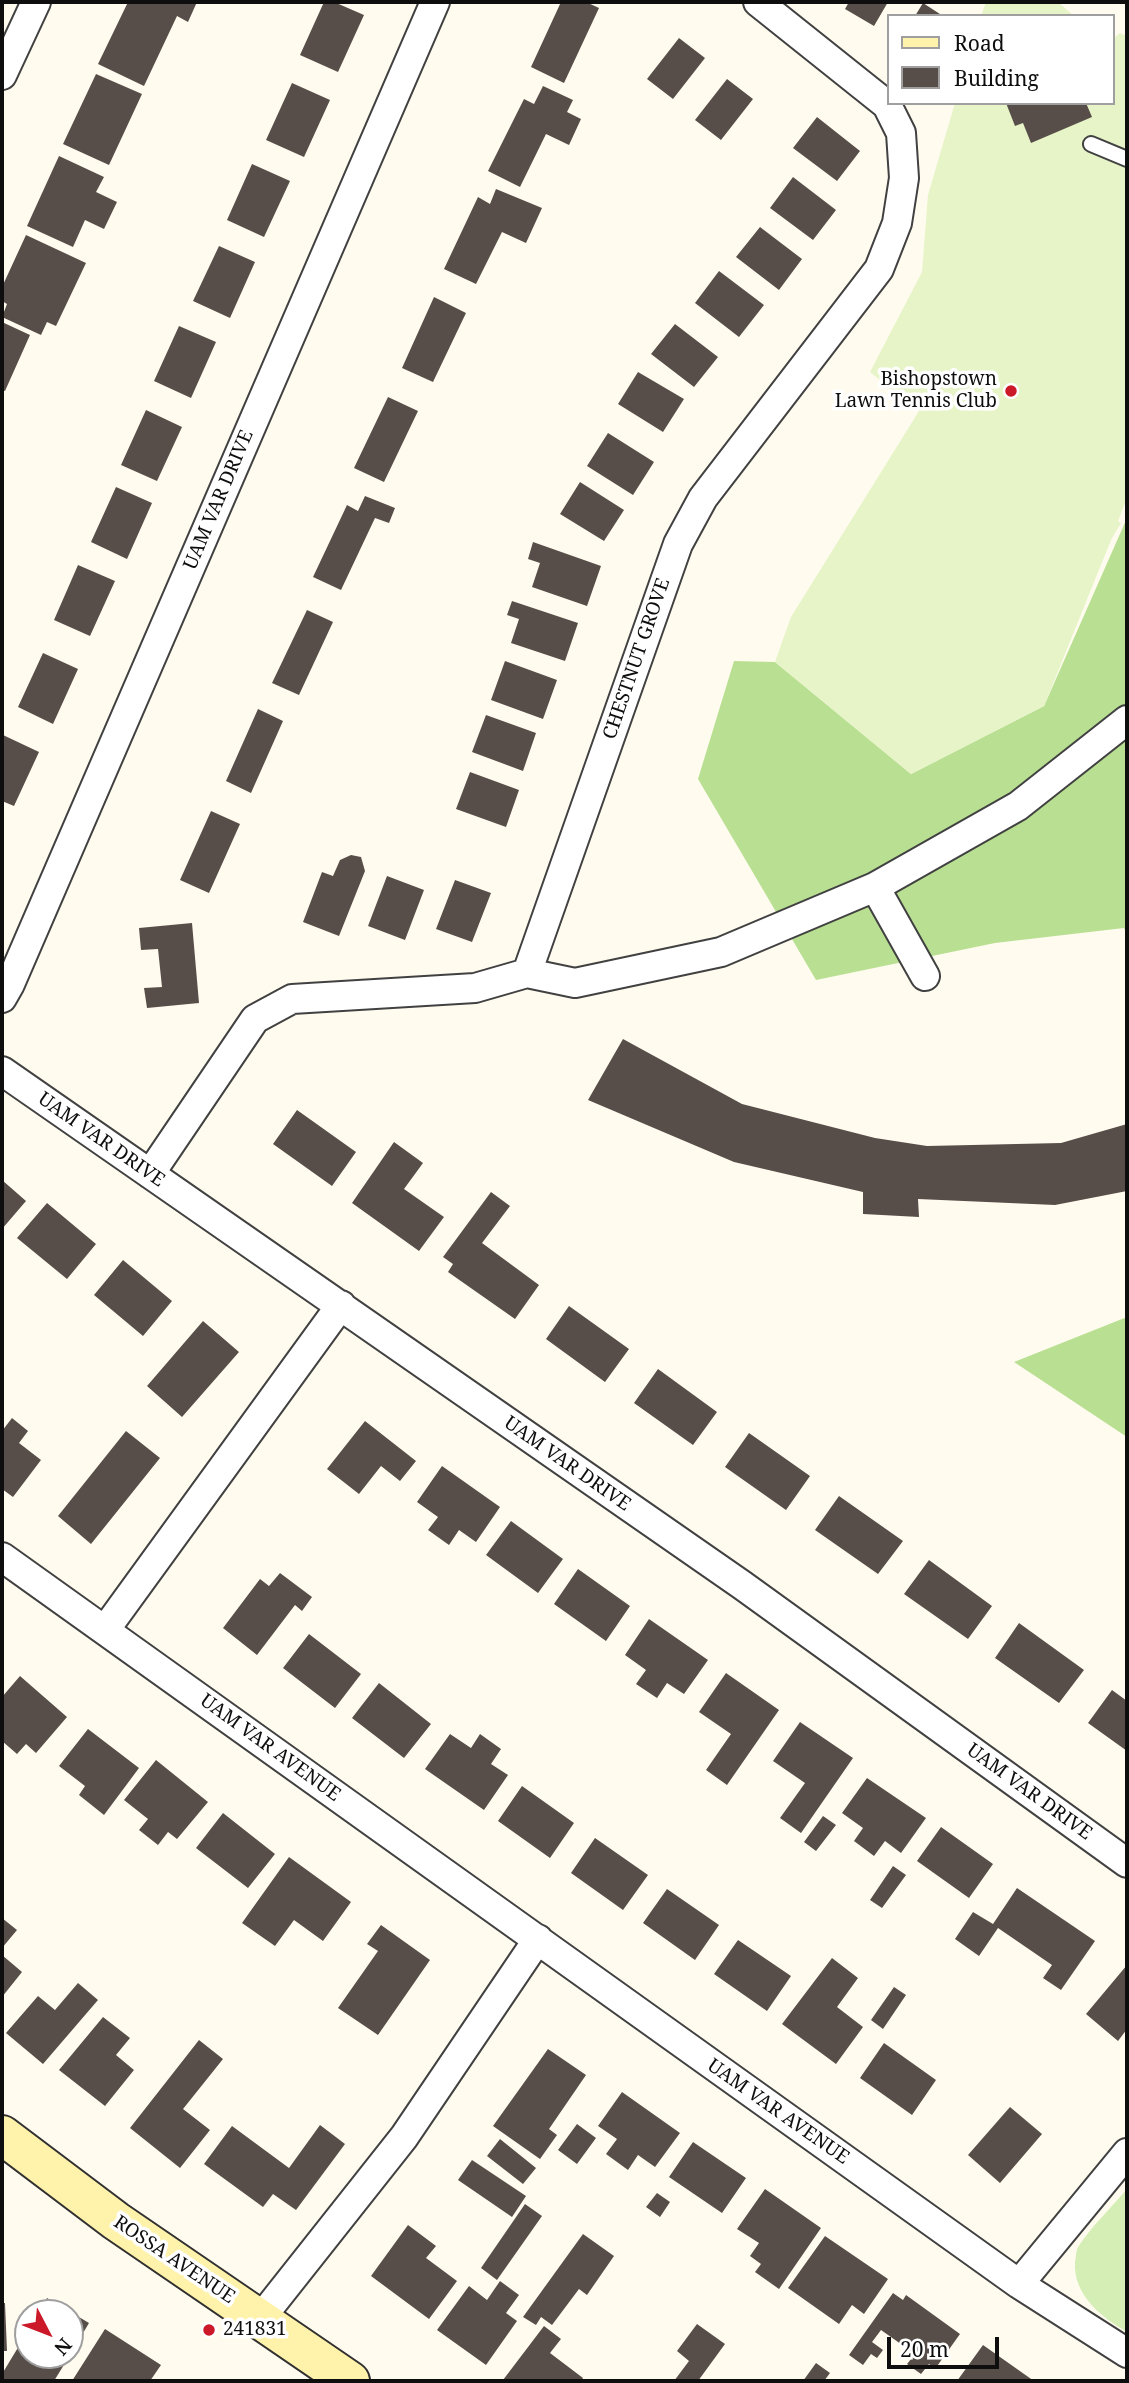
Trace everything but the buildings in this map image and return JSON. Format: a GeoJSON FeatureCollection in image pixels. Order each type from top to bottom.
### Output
{"type":"FeatureCollection","features":[{"type":"Feature","properties":{"kind":"street"},"geometry":{"type":"LineString","coordinates":[[2,75],[36,2]]}},
{"type":"Feature","properties":{"kind":"street","name":"UAM VAR DRIVE"},"geometry":{"type":"LineString","coordinates":[[2,998],[435,2]]}},
{"type":"Feature","properties":{"kind":"street","name":"CHESTNUT GROVE"},"geometry":{"type":"LineString","coordinates":[[527,973],[678,544],[703,498],[879,269],[897,223],[904,178],[901,133],[887,105],[758,2]]}},
{"type":"Feature","properties":{"kind":"street"},"geometry":{"type":"LineString","coordinates":[[150,1174],[255,1019],[292,999],[475,988],[527,973],[575,983],[721,952],[875,887],[1018,806],[1127,720]]}},
{"type":"Feature","properties":{"kind":"street"},"geometry":{"type":"LineString","coordinates":[[875,887],[925,976]]}},
{"type":"Feature","properties":{"kind":"street","name":"UAM VAR DRIVE"},"geometry":{"type":"LineString","coordinates":[[2,1071],[742,1585],[1127,1863]]}},
{"type":"Feature","properties":{"kind":"street"},"geometry":{"type":"LineString","coordinates":[[105,1630],[341,1305]]}},
{"type":"Feature","properties":{"kind":"street","name":"UAM VAR AVENUE"},"geometry":{"type":"LineString","coordinates":[[2,1557],[1019,2284],[1127,2353]]}},
{"type":"Feature","properties":{"kind":"street"},"geometry":{"type":"LineString","coordinates":[[260,2319],[404,2137],[538,1940]]}},
{"type":"Feature","properties":{"kind":"street","name":"ROSSA AVENUE"},"geometry":{"type":"LineString","coordinates":[[2,2135],[116,2221],[349,2381]]}},
{"type":"Feature","properties":{"kind":"street"},"geometry":{"type":"LineString","coordinates":[[1019,2284],[1127,2153]]}},
{"type":"Feature","properties":{"kind":"lane"},"geometry":{"type":"LineString","coordinates":[[1091,144],[1127,159]]}},
{"type":"Feature","properties":{"kind":"green space"},"geometry":{"type":"Polygon","coordinates":[[[986,2],[1058,2],[1072,14],[982,14],[986,2]]]}},
{"type":"Feature","properties":{"kind":"green space","name":"Bishopstown Lawn Tennis Club"},"geometry":{"type":"Polygon","coordinates":[[[1120,33],[1127,36],[1127,498],[1118,521],[1121,523],[1111,540],[1044,706],[911,774],[775,662],[791,617],[919,411],[870,372],[922,272],[928,195],[954,105],[1115,105],[1115,37],[1120,33]]]}},
{"type":"Feature","properties":{"kind":"green space"},"geometry":{"type":"Polygon","coordinates":[[[1127,518],[1127,935],[1124,928],[995,943],[816,980],[698,779],[734,661],[775,662],[911,774],[1044,706],[1127,518]]]}},
{"type":"Feature","properties":{"kind":"green space"},"geometry":{"type":"Polygon","coordinates":[[[1127,1317],[1127,1437],[1014,1362],[1127,1317]]]}},
{"type":"Feature","properties":{"kind":"green space"},"geometry":{"type":"Polygon","coordinates":[[[1127,2189],[1127,2332],[1099,2312],[1084,2295],[1076,2274],[1075,2262],[1077,2249],[1083,2240],[1127,2189]]]}},
{"type":"Feature","properties":{"kind":"place","name":"Bishopstown Lawn Tennis Club"},"geometry":{"type":"Point","coordinates":[1011,391]}},
{"type":"Feature","properties":{"kind":"place","name":"241831"},"geometry":{"type":"Point","coordinates":[209,2330]}}]}
